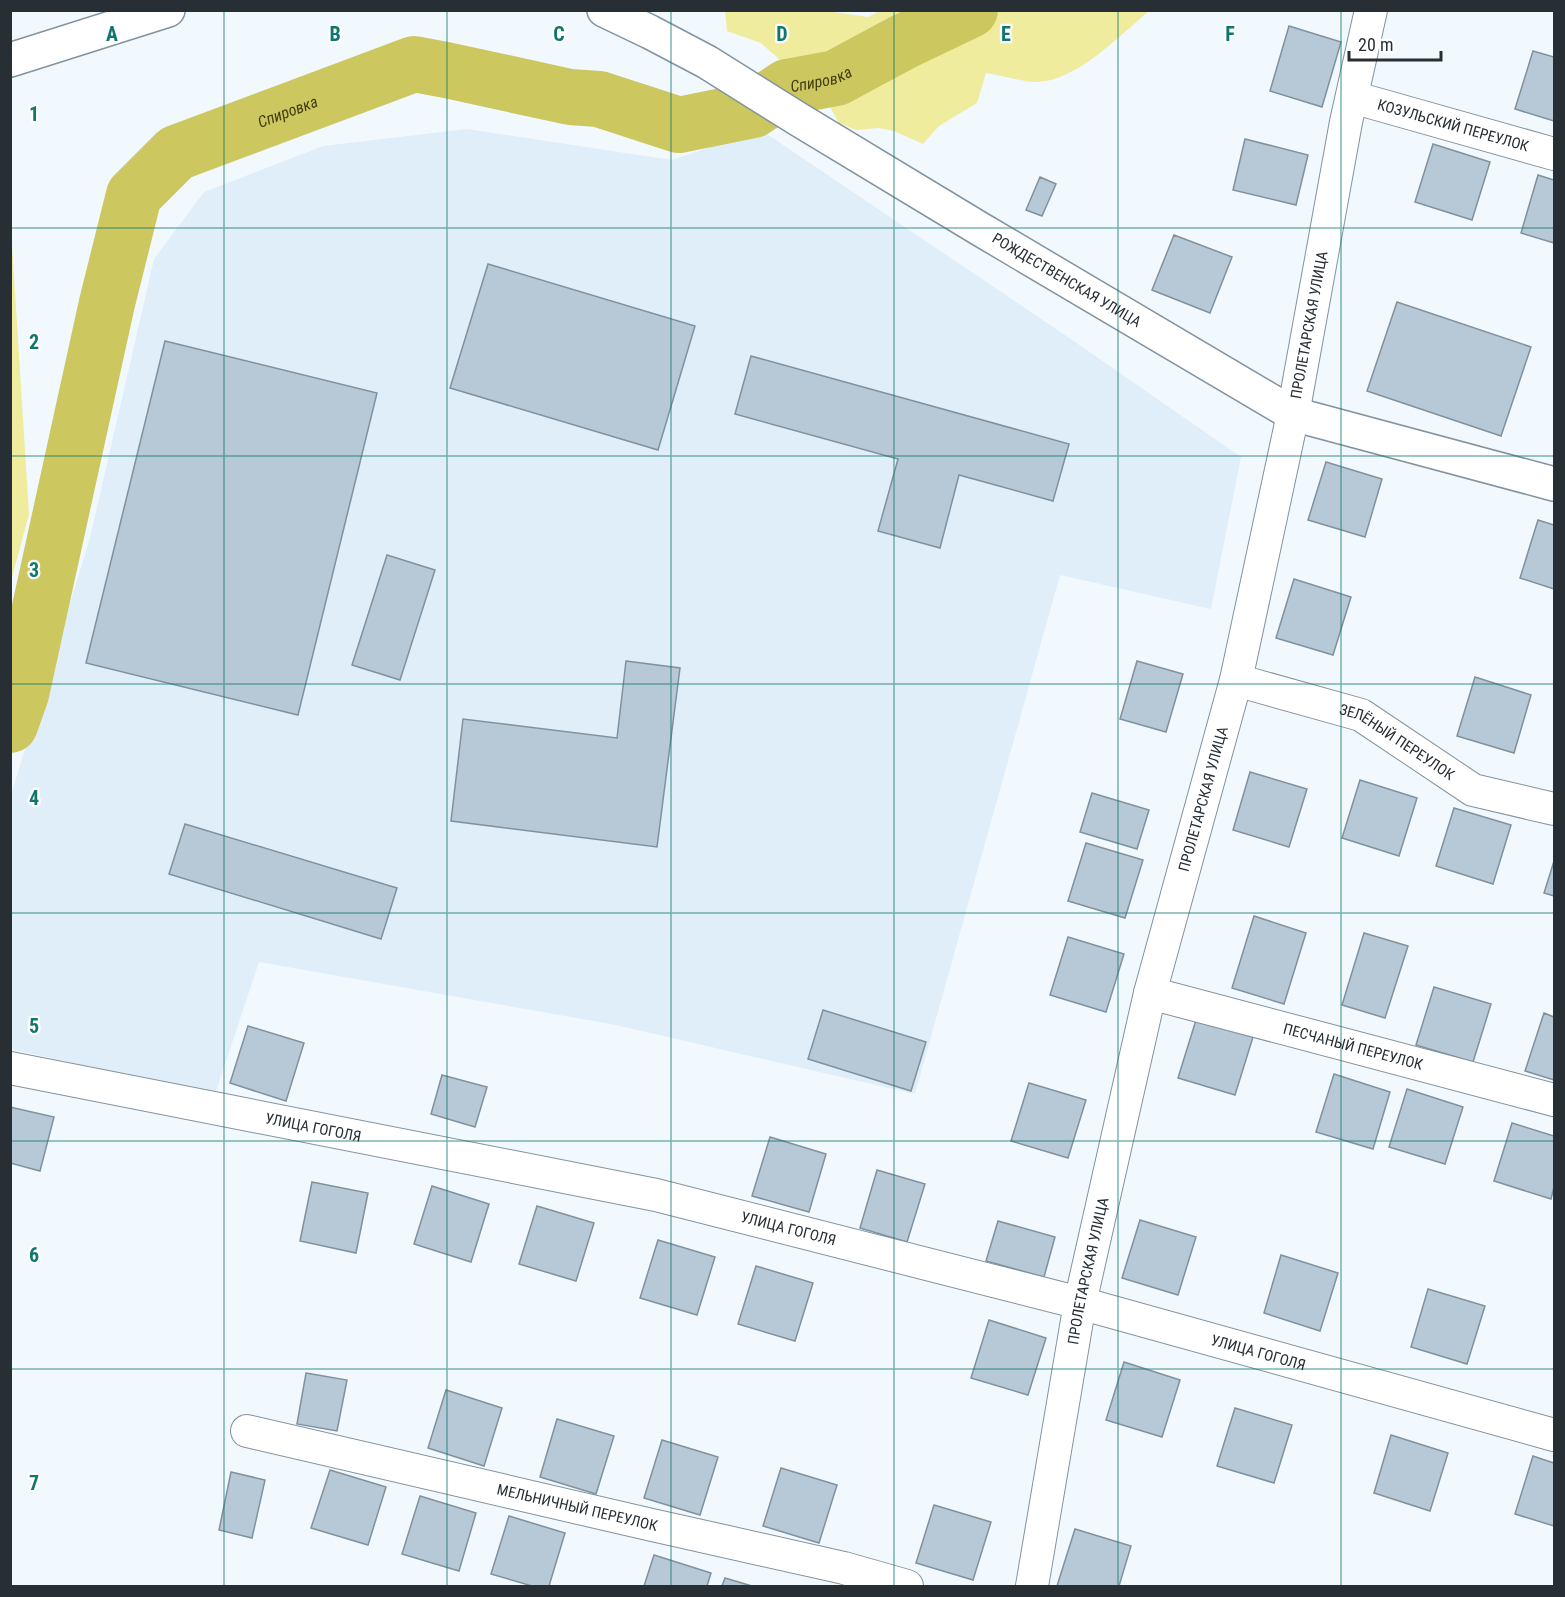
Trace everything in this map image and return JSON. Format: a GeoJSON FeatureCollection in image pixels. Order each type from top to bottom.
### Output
{"type":"FeatureCollection","features":[{"type":"Feature","properties":{"kind":"main road"},"geometry":{"type":"LineString","coordinates":[[10,60],[168,10]]}},
{"type":"Feature","properties":{"kind":"main road","name":"РОЖДЕСТВЕНСКАЯ УЛИЦА"},"geometry":{"type":"LineString","coordinates":[[604,10],[707,62],[980,229],[1293,414],[1554,484]]}},
{"type":"Feature","properties":{"kind":"street","name":"ПРОЛЕТАРСКАЯ УЛИЦА"},"geometry":{"type":"LineString","coordinates":[[1032,1587],[1080,1303],[1150,993],[1236,680],[1293,414],[1352,97],[1371,10]]}},
{"type":"Feature","properties":{"kind":"street","name":"КОЗУЛЬСКИЙ ПЕРЕУЛОК"},"geometry":{"type":"LineString","coordinates":[[1352,97],[1554,154]]}},
{"type":"Feature","properties":{"kind":"street","name":"ЗЕЛЁНЫЙ ПЕРЕУЛОК"},"geometry":{"type":"LineString","coordinates":[[1236,680],[1361,715],[1473,790],[1554,809]]}},
{"type":"Feature","properties":{"kind":"street","name":"ПЕСЧАНЫЙ ПЕРЕУЛОК"},"geometry":{"type":"LineString","coordinates":[[1150,993],[1554,1100]]}},
{"type":"Feature","properties":{"kind":"street","name":"УЛИЦА ГОГОЛЯ"},"geometry":{"type":"LineString","coordinates":[[10,1068],[656,1195],[1080,1303],[1554,1435]]}},
{"type":"Feature","properties":{"kind":"street","name":"МЕЛЬНИЧНЫЙ ПЕРЕУЛОК"},"geometry":{"type":"LineString","coordinates":[[247,1431],[652,1526],[844,1568],[907,1587]]}},
{"type":"Feature","properties":{"kind":"shaded area"},"geometry":{"type":"Polygon","coordinates":[[[882,10],[1149,11],[1097,55],[1067,74],[1052,80],[1031,82],[986,73],[977,103],[939,126],[923,144],[894,131],[879,128],[856,130],[839,123],[820,80],[812,69],[780,60],[761,43],[727,31],[725,11],[827,11],[868,17],[882,10]]]}},
{"type":"Feature","properties":{"kind":"shaded area"},"geometry":{"type":"Polygon","coordinates":[[[467,129],[672,160],[761,130],[1241,457],[1211,609],[1060,575],[915,1094],[616,1025],[259,962],[214,1097],[11,1049],[11,795],[90,538],[154,259],[204,192],[323,146],[467,129]]]}},
{"type":"Feature","properties":{"kind":"shaded area"},"geometry":{"type":"Polygon","coordinates":[[[10,212],[29,514],[11,581],[10,581],[10,212]]]}},
{"type":"Feature","properties":{"kind":"building"},"geometry":{"type":"Polygon","coordinates":[[[1289,26],[1341,42],[1322,107],[1270,91],[1289,26]]]}},
{"type":"Feature","properties":{"kind":"building"},"geometry":{"type":"Polygon","coordinates":[[[1533,51],[1554,57],[1554,121],[1515,109],[1533,51]]]}},
{"type":"Feature","properties":{"kind":"building"},"geometry":{"type":"Polygon","coordinates":[[[1245,139],[1308,155],[1296,205],[1233,190],[1245,139]]]}},
{"type":"Feature","properties":{"kind":"building"},"geometry":{"type":"Polygon","coordinates":[[[1433,144],[1490,162],[1472,220],[1415,202],[1433,144]]]}},
{"type":"Feature","properties":{"kind":"building"},"geometry":{"type":"Polygon","coordinates":[[[1538,175],[1554,180],[1554,243],[1521,233],[1538,175]]]}},
{"type":"Feature","properties":{"kind":"building"},"geometry":{"type":"Polygon","coordinates":[[[1040,177],[1056,184],[1042,216],[1026,210],[1040,177]]]}},
{"type":"Feature","properties":{"kind":"building"},"geometry":{"type":"Polygon","coordinates":[[[1174,235],[1232,257],[1210,313],[1152,290],[1174,235]]]}},
{"type":"Feature","properties":{"kind":"building"},"geometry":{"type":"Polygon","coordinates":[[[488,264],[695,326],[658,450],[450,388],[488,264]]]}},
{"type":"Feature","properties":{"kind":"building"},"geometry":{"type":"Polygon","coordinates":[[[1397,302],[1531,347],[1501,436],[1367,391],[1397,302]]]}},
{"type":"Feature","properties":{"kind":"building"},"geometry":{"type":"Polygon","coordinates":[[[165,341],[377,393],[298,715],[86,663],[165,341]]]}},
{"type":"Feature","properties":{"kind":"building"},"geometry":{"type":"Polygon","coordinates":[[[751,356],[1069,444],[1053,501],[959,475],[940,548],[878,531],[898,459],[735,414],[751,356]]]}},
{"type":"Feature","properties":{"kind":"building"},"geometry":{"type":"Polygon","coordinates":[[[1326,462],[1382,479],[1365,537],[1308,520],[1326,462]]]}},
{"type":"Feature","properties":{"kind":"building"},"geometry":{"type":"Polygon","coordinates":[[[1538,520],[1554,525],[1554,589],[1520,578],[1538,520]]]}},
{"type":"Feature","properties":{"kind":"building"},"geometry":{"type":"Polygon","coordinates":[[[387,555],[435,570],[400,680],[352,665],[387,555]]]}},
{"type":"Feature","properties":{"kind":"building"},"geometry":{"type":"Polygon","coordinates":[[[1294,579],[1351,597],[1333,655],[1276,638],[1294,579]]]}},
{"type":"Feature","properties":{"kind":"building"},"geometry":{"type":"Polygon","coordinates":[[[626,661],[680,668],[657,847],[451,821],[463,719],[617,738],[626,661]]]}},
{"type":"Feature","properties":{"kind":"building"},"geometry":{"type":"Polygon","coordinates":[[[1137,661],[1183,674],[1166,732],[1120,719],[1137,661]]]}},
{"type":"Feature","properties":{"kind":"building"},"geometry":{"type":"Polygon","coordinates":[[[1475,677],[1531,695],[1514,753],[1457,736],[1475,677]]]}},
{"type":"Feature","properties":{"kind":"building"},"geometry":{"type":"Polygon","coordinates":[[[1250,772],[1307,789],[1289,847],[1233,830],[1250,772]]]}},
{"type":"Feature","properties":{"kind":"building"},"geometry":{"type":"Polygon","coordinates":[[[1360,780],[1417,798],[1399,856],[1342,838],[1360,780]]]}},
{"type":"Feature","properties":{"kind":"building"},"geometry":{"type":"Polygon","coordinates":[[[1092,793],[1149,810],[1137,849],[1080,832],[1092,793]]]}},
{"type":"Feature","properties":{"kind":"building"},"geometry":{"type":"Polygon","coordinates":[[[1454,808],[1511,825],[1493,884],[1436,866],[1454,808]]]}},
{"type":"Feature","properties":{"kind":"building"},"geometry":{"type":"Polygon","coordinates":[[[185,824],[397,888],[381,939],[169,874],[185,824]]]}},
{"type":"Feature","properties":{"kind":"building"},"geometry":{"type":"Polygon","coordinates":[[[1086,843],[1143,860],[1125,918],[1068,901],[1086,843]]]}},
{"type":"Feature","properties":{"kind":"building"},"geometry":{"type":"Polygon","coordinates":[[[1554,861],[1554,896],[1544,893],[1554,861]]]}},
{"type":"Feature","properties":{"kind":"building"},"geometry":{"type":"Polygon","coordinates":[[[1254,916],[1306,933],[1284,1004],[1232,988],[1254,916]]]}},
{"type":"Feature","properties":{"kind":"building"},"geometry":{"type":"Polygon","coordinates":[[[1364,933],[1408,946],[1385,1018],[1342,1005],[1364,933]]]}},
{"type":"Feature","properties":{"kind":"building"},"geometry":{"type":"Polygon","coordinates":[[[1068,937],[1124,954],[1106,1012],[1050,995],[1068,937]]]}},
{"type":"Feature","properties":{"kind":"building"},"geometry":{"type":"Polygon","coordinates":[[[1434,987],[1491,1004],[1473,1062],[1416,1045],[1434,987]]]}},
{"type":"Feature","properties":{"kind":"building"},"geometry":{"type":"Polygon","coordinates":[[[823,1010],[926,1042],[911,1091],[808,1059],[823,1010]]]}},
{"type":"Feature","properties":{"kind":"building"},"geometry":{"type":"Polygon","coordinates":[[[1544,1013],[1554,1017],[1554,1080],[1525,1071],[1544,1013]]]}},
{"type":"Feature","properties":{"kind":"building"},"geometry":{"type":"Polygon","coordinates":[[[1196,1020],[1253,1037],[1235,1095],[1178,1078],[1196,1020]]]}},
{"type":"Feature","properties":{"kind":"building"},"geometry":{"type":"Polygon","coordinates":[[[248,1026],[304,1043],[286,1101],[230,1083],[248,1026]]]}},
{"type":"Feature","properties":{"kind":"building"},"geometry":{"type":"Polygon","coordinates":[[[1334,1074],[1390,1092],[1373,1149],[1316,1132],[1334,1074]]]}},
{"type":"Feature","properties":{"kind":"building"},"geometry":{"type":"Polygon","coordinates":[[[442,1075],[487,1087],[475,1127],[431,1114],[442,1075]]]}},
{"type":"Feature","properties":{"kind":"building"},"geometry":{"type":"Polygon","coordinates":[[[1029,1083],[1086,1100],[1068,1158],[1011,1141],[1029,1083]]]}},
{"type":"Feature","properties":{"kind":"building"},"geometry":{"type":"Polygon","coordinates":[[[1407,1089],[1463,1107],[1445,1164],[1389,1147],[1407,1089]]]}},
{"type":"Feature","properties":{"kind":"building"},"geometry":{"type":"Polygon","coordinates":[[[10,1107],[54,1117],[40,1171],[10,1163],[10,1107]]]}},
{"type":"Feature","properties":{"kind":"building"},"geometry":{"type":"Polygon","coordinates":[[[1512,1123],[1554,1136],[1554,1187],[1551,1199],[1494,1181],[1512,1123]]]}},
{"type":"Feature","properties":{"kind":"building"},"geometry":{"type":"Polygon","coordinates":[[[770,1137],[826,1154],[809,1212],[752,1196],[770,1137]]]}},
{"type":"Feature","properties":{"kind":"building"},"geometry":{"type":"Polygon","coordinates":[[[877,1170],[925,1184],[907,1242],[860,1228],[877,1170]]]}},
{"type":"Feature","properties":{"kind":"building"},"geometry":{"type":"Polygon","coordinates":[[[312,1182],[368,1193],[356,1253],[300,1241],[312,1182]]]}},
{"type":"Feature","properties":{"kind":"building"},"geometry":{"type":"Polygon","coordinates":[[[432,1186],[489,1204],[471,1262],[414,1244],[432,1186]]]}},
{"type":"Feature","properties":{"kind":"building"},"geometry":{"type":"Polygon","coordinates":[[[537,1206],[594,1223],[576,1281],[519,1264],[537,1206]]]}},
{"type":"Feature","properties":{"kind":"building"},"geometry":{"type":"Polygon","coordinates":[[[1140,1220],[1196,1237],[1178,1295],[1122,1278],[1140,1220]]]}},
{"type":"Feature","properties":{"kind":"building"},"geometry":{"type":"Polygon","coordinates":[[[998,1221],[1055,1237],[1044,1277],[986,1261],[998,1221]]]}},
{"type":"Feature","properties":{"kind":"building"},"geometry":{"type":"Polygon","coordinates":[[[658,1240],[715,1257],[697,1315],[640,1298],[658,1240]]]}},
{"type":"Feature","properties":{"kind":"building"},"geometry":{"type":"Polygon","coordinates":[[[1281,1255],[1338,1273],[1320,1331],[1264,1313],[1281,1255]]]}},
{"type":"Feature","properties":{"kind":"building"},"geometry":{"type":"Polygon","coordinates":[[[756,1266],[813,1283],[795,1341],[738,1324],[756,1266]]]}},
{"type":"Feature","properties":{"kind":"building"},"geometry":{"type":"Polygon","coordinates":[[[1428,1289],[1485,1306],[1467,1364],[1411,1347],[1428,1289]]]}},
{"type":"Feature","properties":{"kind":"building"},"geometry":{"type":"Polygon","coordinates":[[[989,1320],[1046,1338],[1028,1395],[971,1378],[989,1320]]]}},
{"type":"Feature","properties":{"kind":"building"},"geometry":{"type":"Polygon","coordinates":[[[1124,1362],[1180,1380],[1162,1437],[1106,1420],[1124,1362]]]}},
{"type":"Feature","properties":{"kind":"building"},"geometry":{"type":"Polygon","coordinates":[[[306,1373],[347,1380],[337,1431],[297,1424],[306,1373]]]}},
{"type":"Feature","properties":{"kind":"building"},"geometry":{"type":"Polygon","coordinates":[[[446,1390],[502,1408],[484,1466],[428,1448],[446,1390]]]}},
{"type":"Feature","properties":{"kind":"building"},"geometry":{"type":"Polygon","coordinates":[[[1235,1408],[1292,1425],[1274,1483],[1217,1466],[1235,1408]]]}},
{"type":"Feature","properties":{"kind":"building"},"geometry":{"type":"Polygon","coordinates":[[[557,1419],[614,1436],[596,1494],[540,1477],[557,1419]]]}},
{"type":"Feature","properties":{"kind":"building"},"geometry":{"type":"Polygon","coordinates":[[[1391,1435],[1448,1453],[1430,1511],[1374,1493],[1391,1435]]]}},
{"type":"Feature","properties":{"kind":"building"},"geometry":{"type":"Polygon","coordinates":[[[662,1440],[718,1457],[700,1515],[644,1498],[662,1440]]]}},
{"type":"Feature","properties":{"kind":"building"},"geometry":{"type":"Polygon","coordinates":[[[1533,1456],[1554,1463],[1554,1526],[1515,1514],[1533,1456]]]}},
{"type":"Feature","properties":{"kind":"building"},"geometry":{"type":"Polygon","coordinates":[[[781,1468],[837,1485],[819,1543],[763,1526],[781,1468]]]}},
{"type":"Feature","properties":{"kind":"building"},"geometry":{"type":"Polygon","coordinates":[[[330,1470],[386,1487],[368,1545],[311,1528],[330,1470]]]}},
{"type":"Feature","properties":{"kind":"building"},"geometry":{"type":"Polygon","coordinates":[[[231,1472],[265,1480],[252,1538],[219,1530],[231,1472]]]}},
{"type":"Feature","properties":{"kind":"building"},"geometry":{"type":"Polygon","coordinates":[[[420,1496],[476,1513],[459,1571],[402,1554],[420,1496]]]}},
{"type":"Feature","properties":{"kind":"building"},"geometry":{"type":"Polygon","coordinates":[[[934,1505],[991,1522],[973,1580],[916,1563],[934,1505]]]}},
{"type":"Feature","properties":{"kind":"building"},"geometry":{"type":"Polygon","coordinates":[[[509,1516],[565,1533],[549,1586],[532,1586],[491,1574],[509,1516]]]}},
{"type":"Feature","properties":{"kind":"building"},"geometry":{"type":"Polygon","coordinates":[[[1075,1529],[1131,1546],[1119,1586],[1057,1586],[1075,1529]]]}},
{"type":"Feature","properties":{"kind":"building"},"geometry":{"type":"Polygon","coordinates":[[[654,1555],[711,1573],[707,1586],[644,1586],[654,1555]]]}},
{"type":"Feature","properties":{"kind":"building"},"geometry":{"type":"Polygon","coordinates":[[[725,1578],[752,1586],[722,1586],[725,1578]]]}},
{"type":"Feature","properties":{"kind":"waterway","name":"Спировка"},"geometry":{"type":"LineString","coordinates":[[10,725],[21,694],[107,303],[134,195],[176,153],[414,64],[570,97],[599,99],[679,125],[753,110],[787,87],[836,78],[970,10]]}}]}
